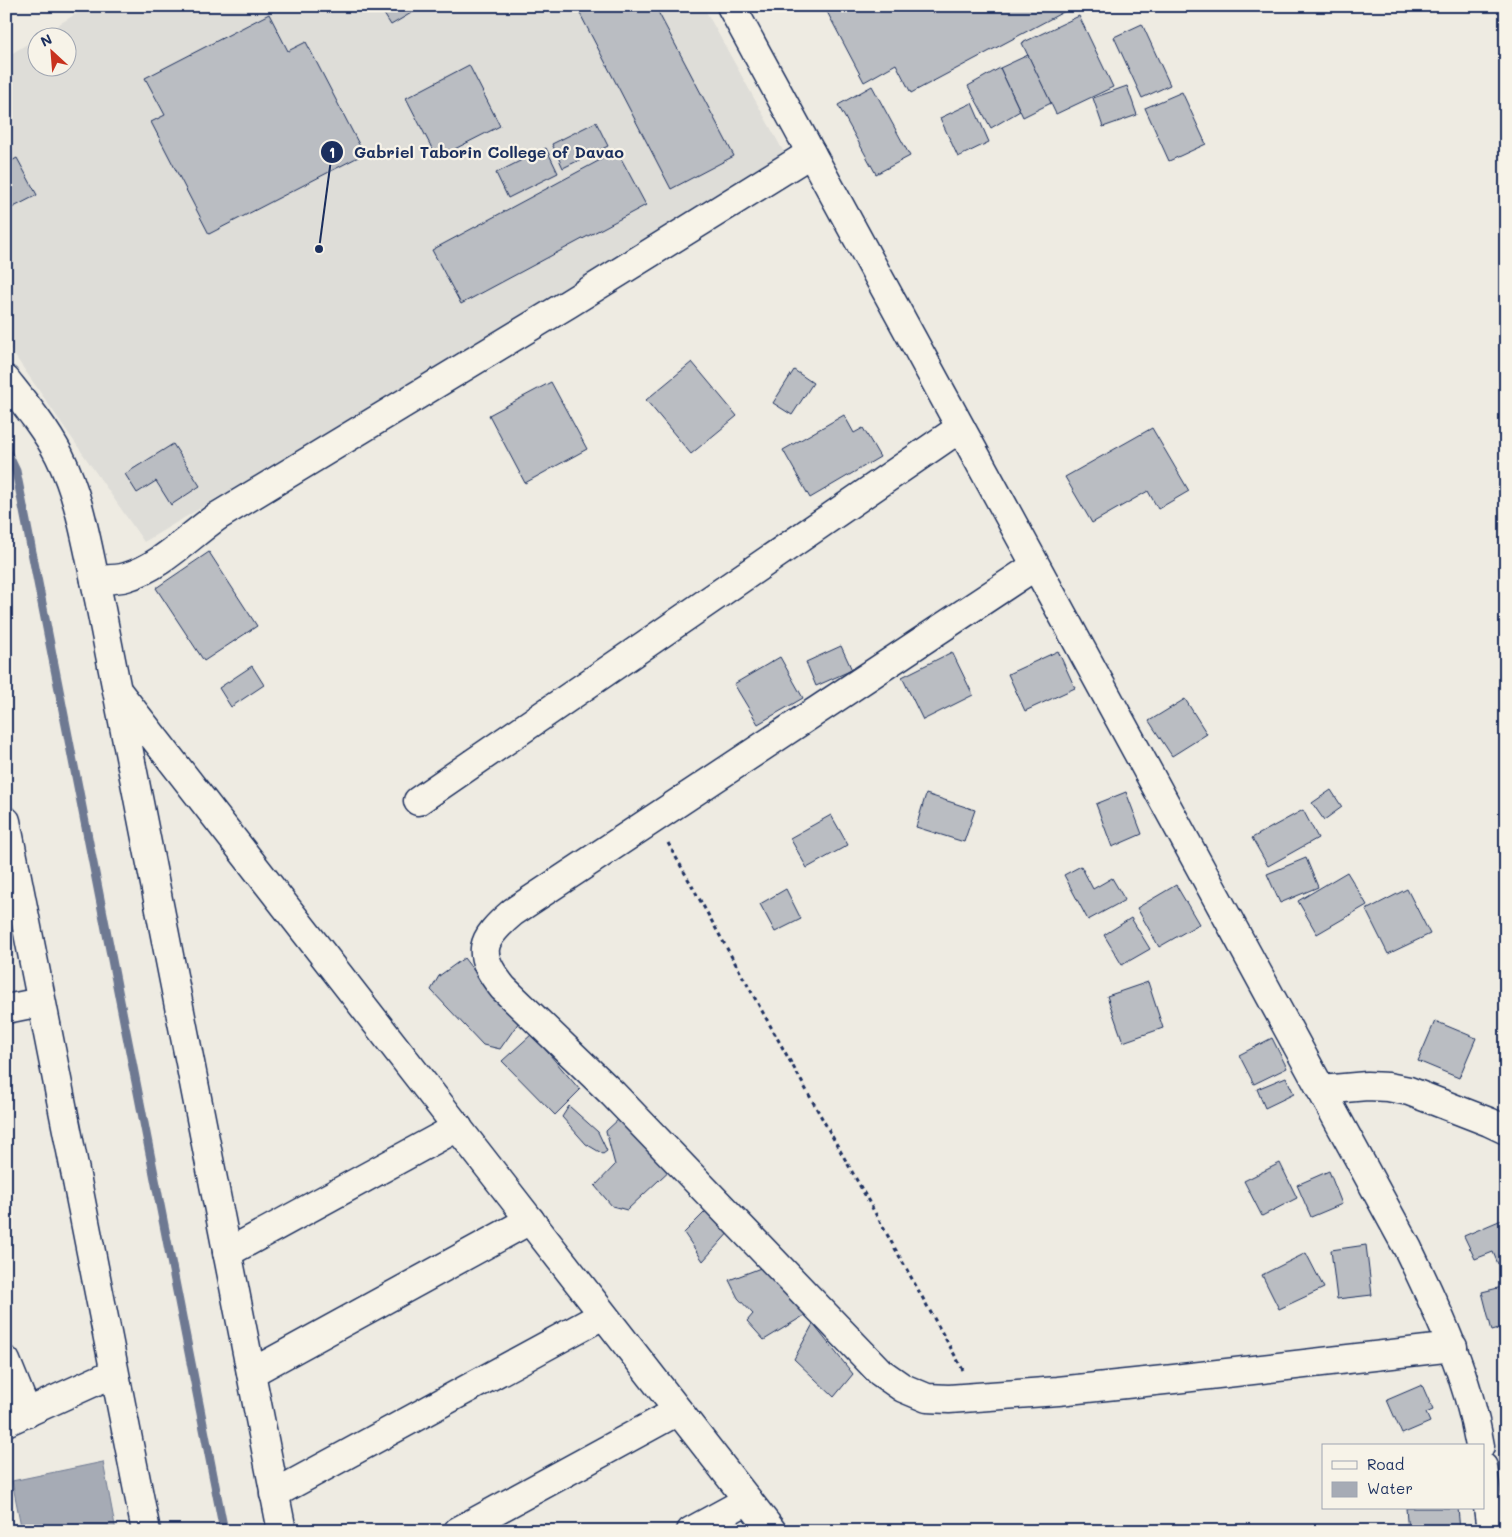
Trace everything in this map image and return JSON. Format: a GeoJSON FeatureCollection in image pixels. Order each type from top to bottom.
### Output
{"type":"FeatureCollection","features":[{"type":"Feature","properties":{"kind":"street"},"geometry":{"type":"LineString","coordinates":[[731,6],[1408,1250],[1453,1347],[1469,1395],[1480,1444]]}},
{"type":"Feature","properties":{"kind":"street"},"geometry":{"type":"LineString","coordinates":[[95,580],[124,578],[141,572],[162,559],[199,528],[218,516],[576,299],[811,153]]}},
{"type":"Feature","properties":{"kind":"street"},"geometry":{"type":"LineString","coordinates":[[6,380],[39,423],[59,455],[72,488],[95,580],[282,1531]]}},
{"type":"Feature","properties":{"kind":"street"},"geometry":{"type":"LineString","coordinates":[[418,801],[960,428]]}},
{"type":"Feature","properties":{"kind":"street"},"geometry":{"type":"LineString","coordinates":[[1035,566],[513,912],[499,924],[489,937],[485,947],[485,956],[490,972],[503,988],[666,1148],[880,1372],[903,1388],[926,1398],[978,1397],[1174,1379],[1453,1347]]}},
{"type":"Feature","properties":{"kind":"street"},"geometry":{"type":"LineString","coordinates":[[116,689],[772,1531]]}},
{"type":"Feature","properties":{"kind":"street"},"geometry":{"type":"LineString","coordinates":[[6,821],[13,889],[41,1002],[146,1531]]}},
{"type":"Feature","properties":{"kind":"street"},"geometry":{"type":"LineString","coordinates":[[6,1009],[41,1002]]}},
{"type":"Feature","properties":{"kind":"street"},"geometry":{"type":"LineString","coordinates":[[1321,1090],[1388,1086],[1409,1091],[1506,1130]]}},
{"type":"Feature","properties":{"kind":"street"},"geometry":{"type":"LineString","coordinates":[[227,1254],[458,1127]]}},
{"type":"Feature","properties":{"kind":"street"},"geometry":{"type":"LineString","coordinates":[[250,1373],[530,1220]]}},
{"type":"Feature","properties":{"kind":"street"},"geometry":{"type":"LineString","coordinates":[[274,1494],[603,1315]]}},
{"type":"Feature","properties":{"kind":"street"},"geometry":{"type":"LineString","coordinates":[[6,1361],[16,1418],[114,1373]]}},
{"type":"Feature","properties":{"kind":"street"},"geometry":{"type":"LineString","coordinates":[[458,1531],[678,1411]]}},
{"type":"Feature","properties":{"kind":"street"},"geometry":{"type":"LineString","coordinates":[[1484,1475],[1491,1531]]}},
{"type":"Feature","properties":{"kind":"street"},"geometry":{"type":"LineString","coordinates":[[691,1531],[748,1500]]}},
{"type":"Feature","properties":{"kind":"path"},"geometry":{"type":"LineString","coordinates":[[654,818],[978,1397]]}},
{"type":"Feature","properties":{"kind":"shaded area"},"geometry":{"type":"Polygon","coordinates":[[[89,6],[703,6],[786,156],[144,542],[6,343],[6,57],[28,44],[28,78],[78,78],[78,28],[53,28],[89,6]]]}},
{"type":"Feature","properties":{"kind":"water"},"geometry":{"type":"Polygon","coordinates":[[[103,1462],[116,1531],[22,1531],[12,1481],[103,1462]]]}},
{"type":"Feature","properties":{"kind":"building"},"geometry":{"type":"Polygon","coordinates":[[[379,6],[423,6],[391,25],[379,6]]]}},
{"type":"Feature","properties":{"kind":"building"},"geometry":{"type":"Polygon","coordinates":[[[576,6],[655,6],[734,156],[671,189],[576,6]]]}},
{"type":"Feature","properties":{"kind":"building"},"geometry":{"type":"Polygon","coordinates":[[[824,6],[1065,6],[1067,10],[911,93],[896,64],[864,82],[824,6]]]}},
{"type":"Feature","properties":{"kind":"building"},"geometry":{"type":"Polygon","coordinates":[[[269,14],[288,51],[306,42],[364,154],[209,234],[151,122],[165,115],[145,78],[269,14]]]}},
{"type":"Feature","properties":{"kind":"building"},"geometry":{"type":"Polygon","coordinates":[[[1079,16],[1113,87],[1056,114],[1022,43],[1079,16]]]}},
{"type":"Feature","properties":{"kind":"building"},"geometry":{"type":"Polygon","coordinates":[[[1142,24],[1170,85],[1142,98],[1114,37],[1142,24]]]}},
{"type":"Feature","properties":{"kind":"building"},"geometry":{"type":"Polygon","coordinates":[[[1028,55],[1051,103],[1023,117],[1000,68],[1028,55]]]}},
{"type":"Feature","properties":{"kind":"building"},"geometry":{"type":"Polygon","coordinates":[[[469,65],[500,126],[437,158],[406,98],[469,65]]]}},
{"type":"Feature","properties":{"kind":"building"},"geometry":{"type":"Polygon","coordinates":[[[1000,68],[1020,111],[991,128],[968,86],[1000,68]]]}},
{"type":"Feature","properties":{"kind":"building"},"geometry":{"type":"Polygon","coordinates":[[[872,86],[910,156],[876,174],[838,105],[872,86]]]}},
{"type":"Feature","properties":{"kind":"building"},"geometry":{"type":"Polygon","coordinates":[[[1127,86],[1137,115],[1103,127],[1093,98],[1127,86]]]}},
{"type":"Feature","properties":{"kind":"building"},"geometry":{"type":"Polygon","coordinates":[[[1182,92],[1206,144],[1169,161],[1145,108],[1182,92]]]}},
{"type":"Feature","properties":{"kind":"building"},"geometry":{"type":"Polygon","coordinates":[[[972,103],[989,142],[958,157],[940,118],[972,103]]]}},
{"type":"Feature","properties":{"kind":"building"},"geometry":{"type":"Polygon","coordinates":[[[596,122],[608,146],[563,168],[552,144],[596,122]]]}},
{"type":"Feature","properties":{"kind":"building"},"geometry":{"type":"Polygon","coordinates":[[[546,148],[558,173],[508,198],[496,173],[546,148]]]}},
{"type":"Feature","properties":{"kind":"building"},"geometry":{"type":"Polygon","coordinates":[[[617,151],[646,205],[461,304],[432,250],[617,151]]]}},
{"type":"Feature","properties":{"kind":"building"},"geometry":{"type":"Polygon","coordinates":[[[17,158],[37,195],[6,211],[6,164],[17,158]]]}},
{"type":"Feature","properties":{"kind":"building"},"geometry":{"type":"Polygon","coordinates":[[[692,362],[737,416],[691,454],[646,400],[692,362]]]}},
{"type":"Feature","properties":{"kind":"building"},"geometry":{"type":"Polygon","coordinates":[[[794,370],[813,383],[792,415],[773,403],[794,370]]]}},
{"type":"Feature","properties":{"kind":"building"},"geometry":{"type":"Polygon","coordinates":[[[551,382],[587,449],[525,483],[489,415],[551,382]]]}},
{"type":"Feature","properties":{"kind":"building"},"geometry":{"type":"Polygon","coordinates":[[[844,415],[854,433],[863,428],[880,457],[810,498],[783,450],[844,415]]]}},
{"type":"Feature","properties":{"kind":"building"},"geometry":{"type":"Polygon","coordinates":[[[1152,428],[1189,491],[1158,509],[1148,491],[1092,523],[1065,477],[1152,428]]]}},
{"type":"Feature","properties":{"kind":"building"},"geometry":{"type":"Polygon","coordinates":[[[173,444],[200,486],[171,505],[156,481],[137,493],[125,474],[173,444]]]}},
{"type":"Feature","properties":{"kind":"building"},"geometry":{"type":"Polygon","coordinates":[[[209,552],[257,626],[204,661],[156,588],[209,552]]]}},
{"type":"Feature","properties":{"kind":"building"},"geometry":{"type":"Polygon","coordinates":[[[841,646],[852,670],[816,686],[806,662],[841,646]]]}},
{"type":"Feature","properties":{"kind":"building"},"geometry":{"type":"Polygon","coordinates":[[[1058,651],[1075,688],[1025,711],[1008,674],[1058,651]]]}},
{"type":"Feature","properties":{"kind":"building"},"geometry":{"type":"Polygon","coordinates":[[[952,652],[973,695],[923,720],[902,677],[952,652]]]}},
{"type":"Feature","properties":{"kind":"building"},"geometry":{"type":"Polygon","coordinates":[[[780,657],[803,698],[758,724],[734,684],[780,657]]]}},
{"type":"Feature","properties":{"kind":"building"},"geometry":{"type":"Polygon","coordinates":[[[252,666],[264,685],[231,707],[219,688],[252,666]]]}},
{"type":"Feature","properties":{"kind":"building"},"geometry":{"type":"Polygon","coordinates":[[[1185,699],[1207,734],[1172,756],[1149,721],[1185,699]]]}},
{"type":"Feature","properties":{"kind":"building"},"geometry":{"type":"Polygon","coordinates":[[[1331,790],[1342,807],[1324,820],[1312,803],[1331,790]]]}},
{"type":"Feature","properties":{"kind":"building"},"geometry":{"type":"Polygon","coordinates":[[[1126,792],[1142,834],[1112,847],[1096,804],[1126,792]]]}},
{"type":"Feature","properties":{"kind":"building"},"geometry":{"type":"Polygon","coordinates":[[[926,794],[975,810],[964,842],[916,827],[926,794]]]}},
{"type":"Feature","properties":{"kind":"building"},"geometry":{"type":"Polygon","coordinates":[[[1303,810],[1318,838],[1268,866],[1252,838],[1303,810]]]}},
{"type":"Feature","properties":{"kind":"building"},"geometry":{"type":"Polygon","coordinates":[[[831,815],[848,845],[807,868],[790,838],[831,815]]]}},
{"type":"Feature","properties":{"kind":"building"},"geometry":{"type":"Polygon","coordinates":[[[1306,858],[1318,887],[1280,903],[1267,874],[1306,858]]]}},
{"type":"Feature","properties":{"kind":"building"},"geometry":{"type":"Polygon","coordinates":[[[1081,866],[1093,889],[1112,878],[1125,900],[1088,920],[1064,875],[1081,866]]]}},
{"type":"Feature","properties":{"kind":"building"},"geometry":{"type":"Polygon","coordinates":[[[1347,872],[1367,905],[1317,934],[1298,901],[1347,872]]]}},
{"type":"Feature","properties":{"kind":"building"},"geometry":{"type":"Polygon","coordinates":[[[1176,885],[1199,924],[1159,947],[1137,908],[1176,885]]]}},
{"type":"Feature","properties":{"kind":"building"},"geometry":{"type":"Polygon","coordinates":[[[786,889],[801,919],[775,932],[760,904],[786,889]]]}},
{"type":"Feature","properties":{"kind":"building"},"geometry":{"type":"Polygon","coordinates":[[[1407,889],[1430,934],[1388,954],[1366,910],[1407,889]]]}},
{"type":"Feature","properties":{"kind":"building"},"geometry":{"type":"Polygon","coordinates":[[[1131,918],[1150,949],[1122,965],[1104,935],[1131,918]]]}},
{"type":"Feature","properties":{"kind":"building"},"geometry":{"type":"Polygon","coordinates":[[[464,958],[485,985],[519,1022],[500,1049],[483,1045],[431,990],[439,976],[464,958]]]}},
{"type":"Feature","properties":{"kind":"building"},"geometry":{"type":"Polygon","coordinates":[[[1148,982],[1163,1028],[1123,1042],[1107,996],[1148,982]]]}},
{"type":"Feature","properties":{"kind":"building"},"geometry":{"type":"Polygon","coordinates":[[[1435,1021],[1476,1038],[1459,1078],[1418,1061],[1435,1021]]]}},
{"type":"Feature","properties":{"kind":"building"},"geometry":{"type":"Polygon","coordinates":[[[532,1034],[580,1090],[555,1115],[502,1061],[532,1034]]]}},
{"type":"Feature","properties":{"kind":"building"},"geometry":{"type":"Polygon","coordinates":[[[1272,1038],[1287,1068],[1254,1084],[1239,1055],[1272,1038]]]}},
{"type":"Feature","properties":{"kind":"building"},"geometry":{"type":"Polygon","coordinates":[[[1286,1077],[1294,1094],[1265,1108],[1257,1089],[1286,1077]]]}},
{"type":"Feature","properties":{"kind":"building"},"geometry":{"type":"Polygon","coordinates":[[[569,1106],[598,1132],[607,1151],[603,1154],[586,1144],[562,1117],[569,1106]]]}},
{"type":"Feature","properties":{"kind":"building"},"geometry":{"type":"Polygon","coordinates":[[[620,1118],[674,1166],[627,1210],[612,1206],[595,1186],[615,1165],[606,1131],[620,1118]]]}},
{"type":"Feature","properties":{"kind":"building"},"geometry":{"type":"Polygon","coordinates":[[[1280,1163],[1297,1198],[1262,1216],[1244,1181],[1280,1163]]]}},
{"type":"Feature","properties":{"kind":"building"},"geometry":{"type":"Polygon","coordinates":[[[1329,1171],[1342,1204],[1311,1217],[1297,1185],[1329,1171]]]}},
{"type":"Feature","properties":{"kind":"building"},"geometry":{"type":"Polygon","coordinates":[[[707,1210],[731,1230],[703,1261],[684,1233],[707,1210]]]}},
{"type":"Feature","properties":{"kind":"building"},"geometry":{"type":"Polygon","coordinates":[[[1506,1218],[1506,1261],[1498,1264],[1493,1252],[1475,1259],[1464,1236],[1506,1218]]]}},
{"type":"Feature","properties":{"kind":"building"},"geometry":{"type":"Polygon","coordinates":[[[1366,1245],[1372,1295],[1337,1299],[1331,1250],[1366,1245]]]}},
{"type":"Feature","properties":{"kind":"building"},"geometry":{"type":"Polygon","coordinates":[[[1306,1253],[1324,1288],[1279,1309],[1262,1275],[1306,1253]]]}},
{"type":"Feature","properties":{"kind":"building"},"geometry":{"type":"Polygon","coordinates":[[[766,1266],[805,1315],[764,1340],[747,1321],[753,1314],[738,1298],[729,1280],[766,1266]]]}},
{"type":"Feature","properties":{"kind":"building"},"geometry":{"type":"Polygon","coordinates":[[[1506,1286],[1506,1327],[1492,1331],[1482,1292],[1506,1286]]]}},
{"type":"Feature","properties":{"kind":"building"},"geometry":{"type":"Polygon","coordinates":[[[813,1324],[853,1374],[834,1397],[794,1359],[813,1324]]]}},
{"type":"Feature","properties":{"kind":"building"},"geometry":{"type":"Polygon","coordinates":[[[1422,1385],[1433,1410],[1426,1413],[1430,1422],[1402,1434],[1387,1400],[1422,1385]]]}},
{"type":"Feature","properties":{"kind":"building"},"geometry":{"type":"Polygon","coordinates":[[[1406,1510],[1458,1510],[1460,1531],[1408,1531],[1406,1510]]]}},
{"type":"Feature","properties":{"kind":"waterway"},"geometry":{"type":"LineString","coordinates":[[6,450],[16,471],[224,1531]]}},
{"type":"Feature","properties":{"kind":"place","name":"Gabriel Taborin College of Davao"},"geometry":{"type":"Point","coordinates":[319,249]}}]}
